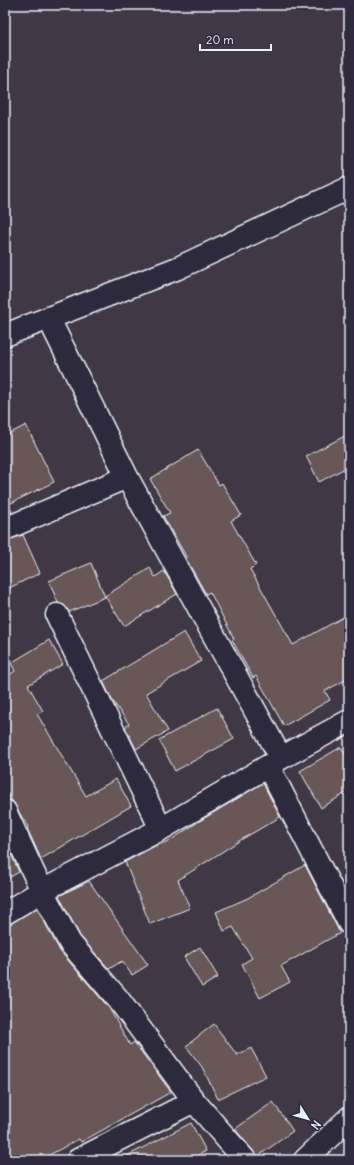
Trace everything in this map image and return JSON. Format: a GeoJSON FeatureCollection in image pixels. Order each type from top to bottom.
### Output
{"type":"FeatureCollection","features":[{"type":"Feature","properties":{"kind":"street"},"geometry":{"type":"LineString","coordinates":[[5,335],[178,268],[349,188]]}},
{"type":"Feature","properties":{"kind":"street"},"geometry":{"type":"LineString","coordinates":[[49,319],[127,477],[275,762],[349,923]]}},
{"type":"Feature","properties":{"kind":"street"},"geometry":{"type":"LineString","coordinates":[[5,529],[127,477]]}},
{"type":"Feature","properties":{"kind":"street"},"geometry":{"type":"LineString","coordinates":[[57,615],[161,829]]}},
{"type":"Feature","properties":{"kind":"street"},"geometry":{"type":"LineString","coordinates":[[5,914],[42,891],[161,829],[275,762],[349,721]]}},
{"type":"Feature","properties":{"kind":"street"},"geometry":{"type":"LineString","coordinates":[[5,811],[42,891],[70,943],[118,999],[194,1101],[245,1160]]}},
{"type":"Feature","properties":{"kind":"street"},"geometry":{"type":"LineString","coordinates":[[78,1160],[194,1101]]}},
{"type":"Feature","properties":{"kind":"street"},"geometry":{"type":"LineString","coordinates":[[305,1160],[349,1118]]}},
{"type":"Feature","properties":{"kind":"building"},"geometry":{"type":"Polygon","coordinates":[[[26,425],[54,482],[9,504],[12,512],[5,515],[5,436],[26,425]]]}},
{"type":"Feature","properties":{"kind":"building"},"geometry":{"type":"Polygon","coordinates":[[[349,434],[349,466],[319,482],[306,456],[349,434]]]}},
{"type":"Feature","properties":{"kind":"building"},"geometry":{"type":"Polygon","coordinates":[[[198,450],[219,485],[222,483],[241,515],[231,521],[256,565],[250,569],[293,645],[349,614],[349,678],[325,691],[330,700],[284,726],[256,676],[253,678],[232,640],[234,639],[210,592],[206,594],[186,559],[187,558],[163,516],[170,513],[150,479],[198,450]]]}},
{"type":"Feature","properties":{"kind":"building"},"geometry":{"type":"Polygon","coordinates":[[[23,535],[40,573],[5,590],[5,541],[23,535]]]}},
{"type":"Feature","properties":{"kind":"building"},"geometry":{"type":"Polygon","coordinates":[[[91,563],[105,597],[69,612],[64,605],[58,603],[49,581],[91,563]]]}},
{"type":"Feature","properties":{"kind":"building"},"geometry":{"type":"Polygon","coordinates":[[[150,568],[155,577],[164,571],[177,594],[124,626],[105,596],[150,568]]]}},
{"type":"Feature","properties":{"kind":"building"},"geometry":{"type":"Polygon","coordinates":[[[184,632],[201,661],[146,693],[168,731],[136,749],[125,727],[129,724],[112,700],[103,681],[184,632]]]}},
{"type":"Feature","properties":{"kind":"building"},"geometry":{"type":"Polygon","coordinates":[[[49,640],[63,664],[28,685],[43,711],[37,714],[86,796],[116,779],[131,806],[41,859],[27,828],[28,827],[5,789],[5,678],[15,671],[11,663],[49,640]]]}},
{"type":"Feature","properties":{"kind":"building"},"geometry":{"type":"Polygon","coordinates":[[[217,708],[234,739],[175,771],[159,740],[217,708]]]}},
{"type":"Feature","properties":{"kind":"building"},"geometry":{"type":"Polygon","coordinates":[[[341,747],[349,761],[349,791],[321,808],[300,771],[341,747]]]}},
{"type":"Feature","properties":{"kind":"building"},"geometry":{"type":"Polygon","coordinates":[[[263,783],[280,817],[178,880],[190,908],[150,924],[125,862],[155,846],[171,840],[263,783]]]}},
{"type":"Feature","properties":{"kind":"building"},"geometry":{"type":"Polygon","coordinates":[[[8,847],[19,872],[5,880],[5,848],[8,847]]]}},
{"type":"Feature","properties":{"kind":"building"},"geometry":{"type":"Polygon","coordinates":[[[305,865],[340,933],[281,966],[290,982],[260,998],[242,964],[252,958],[233,927],[224,931],[216,912],[248,898],[305,865]]]}},
{"type":"Feature","properties":{"kind":"building"},"geometry":{"type":"Polygon","coordinates":[[[89,881],[148,965],[132,975],[122,961],[109,969],[80,936],[59,896],[89,881]]]}},
{"type":"Feature","properties":{"kind":"building"},"geometry":{"type":"Polygon","coordinates":[[[37,908],[60,951],[109,1008],[130,1045],[134,1042],[171,1092],[81,1142],[79,1139],[40,1160],[5,1160],[5,927],[37,908]]]}},
{"type":"Feature","properties":{"kind":"building"},"geometry":{"type":"Polygon","coordinates":[[[200,947],[218,977],[202,987],[184,957],[200,947]]]}},
{"type":"Feature","properties":{"kind":"building"},"geometry":{"type":"Polygon","coordinates":[[[214,1024],[237,1055],[251,1048],[266,1076],[218,1099],[202,1067],[186,1046],[214,1024]]]}},
{"type":"Feature","properties":{"kind":"building"},"geometry":{"type":"Polygon","coordinates":[[[273,1102],[293,1131],[257,1157],[235,1129],[273,1102]]]}},
{"type":"Feature","properties":{"kind":"building"},"geometry":{"type":"Polygon","coordinates":[[[191,1123],[206,1151],[188,1160],[119,1160],[191,1123]]]}}]}
